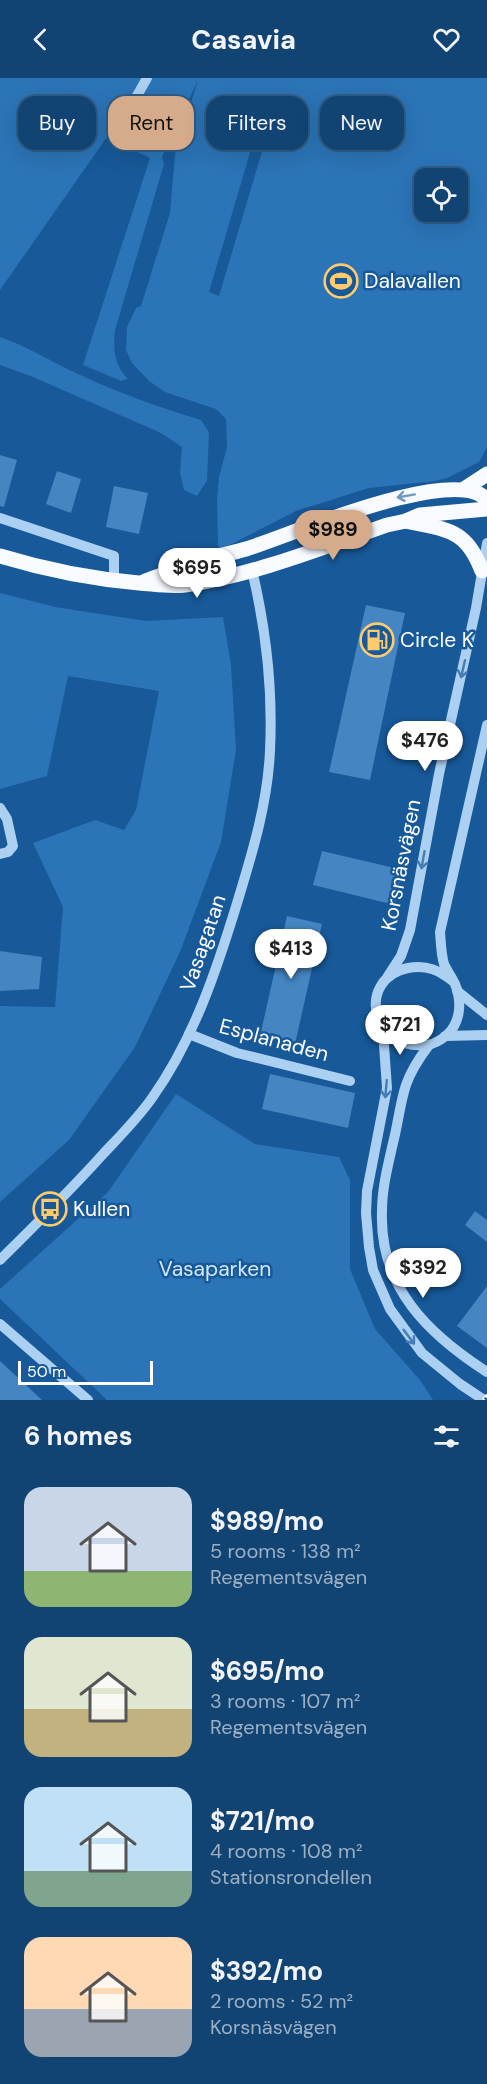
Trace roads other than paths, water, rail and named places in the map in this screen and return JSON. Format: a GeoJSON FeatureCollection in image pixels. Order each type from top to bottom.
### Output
{"type":"FeatureCollection","features":[{"type":"Feature","properties":{"kind":"main road"},"geometry":{"type":"LineString","coordinates":[[464,489],[487,474]]}},
{"type":"Feature","properties":{"kind":"main road"},"geometry":{"type":"LineString","coordinates":[[140,583],[392,499],[464,489],[483,496],[487,500]]}},
{"type":"Feature","properties":{"kind":"main road"},"geometry":{"type":"LineString","coordinates":[[0,556],[89,578],[158,586],[183,585],[252,570],[420,515],[487,509]]}},
{"type":"Feature","properties":{"kind":"main road"},"geometry":{"type":"LineString","coordinates":[[406,521],[453,532],[468,542],[482,571]]}},
{"type":"Feature","properties":{"kind":"main road"},"geometry":{"type":"LineString","coordinates":[[246,549],[252,570]]}},
{"type":"Feature","properties":{"kind":"street"},"geometry":{"type":"LineString","coordinates":[[137,96],[147,78]]}},
{"type":"Feature","properties":{"kind":"street"},"geometry":{"type":"LineString","coordinates":[[0,518],[114,556],[114,581]]}},
{"type":"Feature","properties":{"kind":"street","name":"Korsnäsvägen"},"geometry":{"type":"LineString","coordinates":[[386,979],[401,956],[410,930],[439,774],[476,608],[487,543]]}},
{"type":"Feature","properties":{"kind":"street","name":"Vasagatan"},"geometry":{"type":"LineString","coordinates":[[0,1260],[76,1184],[142,1111],[189,1034],[220,958],[249,865],[266,784],[270,750],[270,684],[262,615],[252,570]]}},
{"type":"Feature","properties":{"kind":"street"},"geometry":{"type":"LineString","coordinates":[[383,1031],[396,1040],[429,1045],[445,1036],[459,1015],[456,987],[445,966],[440,932],[487,725]]}},
{"type":"Feature","properties":{"kind":"street"},"geometry":{"type":"LineString","coordinates":[[0,808],[8,819],[13,846],[8,852],[0,854]]}},
{"type":"Feature","properties":{"kind":"street"},"geometry":{"type":"LineString","coordinates":[[484,1400],[422,1353],[390,1309],[373,1269],[366,1213],[367,1191],[387,1088],[383,1031],[378,1020],[376,1002],[386,979],[402,969],[426,967],[443,973],[487,1015]]}},
{"type":"Feature","properties":{"kind":"street","name":"Esplanaden"},"geometry":{"type":"LineString","coordinates":[[189,1034],[237,1053],[350,1081]]}},
{"type":"Feature","properties":{"kind":"street"},"geometry":{"type":"LineString","coordinates":[[445,1036],[487,1035]]}},
{"type":"Feature","properties":{"kind":"street"},"geometry":{"type":"LineString","coordinates":[[429,1045],[417,1062],[406,1085],[387,1172],[382,1210],[383,1238],[392,1272],[418,1316],[440,1337],[487,1372]]}},
{"type":"Feature","properties":{"kind":"street"},"geometry":{"type":"LineString","coordinates":[[0,1324],[88,1400]]}},
{"type":"Feature","properties":{"kind":"place","name":"Dalavallen"},"geometry":{"type":"Point","coordinates":[341,281]}},
{"type":"Feature","properties":{"kind":"place","name":"Circle K"},"geometry":{"type":"Point","coordinates":[377,640]}},
{"type":"Feature","properties":{"kind":"place","name":"Kullen"},"geometry":{"type":"Point","coordinates":[50,1209]}},
{"type":"Feature","properties":{"kind":"park label","name":"Vasaparken"},"geometry":{"type":"Point","coordinates":[215,1269]}}]}
